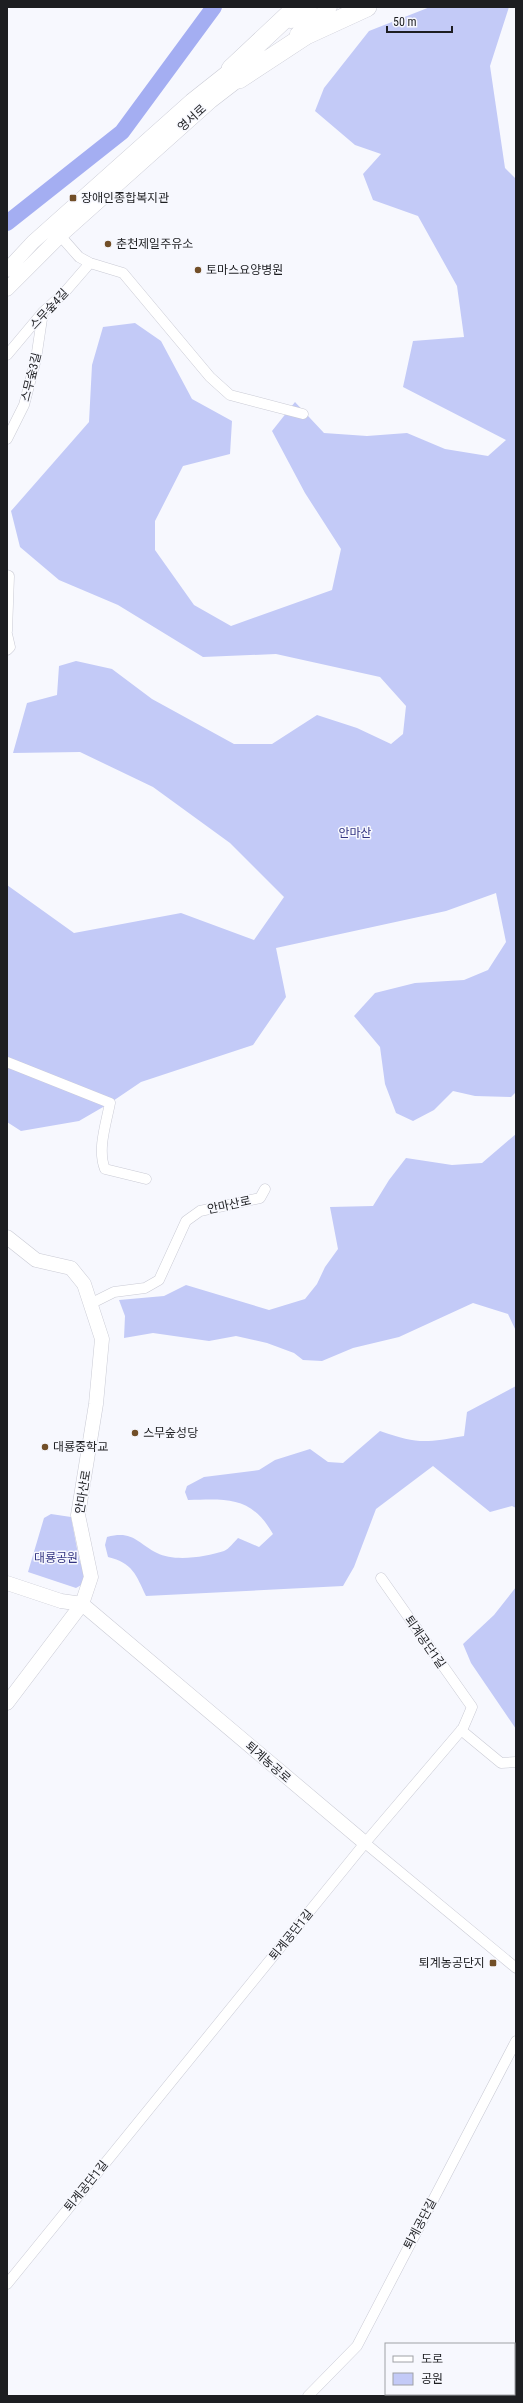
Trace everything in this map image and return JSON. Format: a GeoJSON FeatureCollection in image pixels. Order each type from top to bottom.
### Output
{"type":"FeatureCollection","features":[{"type":"Feature","properties":{"kind":"highway"},"geometry":{"type":"LineString","coordinates":[[235,74],[297,7]]}},
{"type":"Feature","properties":{"kind":"highway"},"geometry":{"type":"LineString","coordinates":[[235,74],[306,35],[367,7]]}},
{"type":"Feature","properties":{"kind":"street","name":"영서로"},"geometry":{"type":"LineString","coordinates":[[7,270],[28,248],[56,231],[211,101],[235,74],[310,7]]}},
{"type":"Feature","properties":{"kind":"street","name":"영서로"},"geometry":{"type":"LineString","coordinates":[[235,74],[330,7]]}},
{"type":"Feature","properties":{"kind":"street","name":"영서로"},"geometry":{"type":"LineString","coordinates":[[7,289],[56,231]]}},
{"type":"Feature","properties":{"kind":"street"},"geometry":{"type":"LineString","coordinates":[[56,231],[79,257],[90,263],[123,273],[210,377],[230,395],[303,414]]}},
{"type":"Feature","properties":{"kind":"street"},"geometry":{"type":"LineString","coordinates":[[7,262],[28,248]]}},
{"type":"Feature","properties":{"kind":"street","name":"스무숲4길"},"geometry":{"type":"LineString","coordinates":[[7,355],[43,312],[64,293],[90,263]]}},
{"type":"Feature","properties":{"kind":"street","name":"스무숲3길"},"geometry":{"type":"LineString","coordinates":[[7,438],[24,405],[36,359],[43,312]]}},
{"type":"Feature","properties":{"kind":"street"},"geometry":{"type":"LineString","coordinates":[[7,575],[9,576],[10,591],[7,631]]}},
{"type":"Feature","properties":{"kind":"street"},"geometry":{"type":"LineString","coordinates":[[7,634],[10,647],[7,650]]}},
{"type":"Feature","properties":{"kind":"street"},"geometry":{"type":"LineString","coordinates":[[7,1062],[110,1104],[102,1144],[102,1162],[105,1169],[146,1179]]}},
{"type":"Feature","properties":{"kind":"street","name":"안마산로"},"geometry":{"type":"LineString","coordinates":[[90,1304],[114,1292],[145,1288],[159,1280],[186,1221],[200,1211],[260,1198],[265,1189]]}},
{"type":"Feature","properties":{"kind":"street","name":"안마산로"},"geometry":{"type":"LineString","coordinates":[[7,1236],[36,1260],[71,1268],[84,1284],[102,1339],[96,1404],[78,1515],[90,1576],[82,1604],[7,1703]]}},
{"type":"Feature","properties":{"kind":"street","name":"퇴계공단1길"},"geometry":{"type":"LineString","coordinates":[[7,2284],[365,1843],[461,1730],[472,1707],[429,1649],[381,1578]]}},
{"type":"Feature","properties":{"kind":"street"},"geometry":{"type":"LineString","coordinates":[[7,1583],[61,1601],[82,1604]]}},
{"type":"Feature","properties":{"kind":"street","name":"퇴계농공로"},"geometry":{"type":"LineString","coordinates":[[82,1604],[365,1843],[516,1968]]}},
{"type":"Feature","properties":{"kind":"street"},"geometry":{"type":"LineString","coordinates":[[461,1730],[501,1762],[516,1762]]}},
{"type":"Feature","properties":{"kind":"street","name":"퇴계공단길"},"geometry":{"type":"LineString","coordinates":[[308,2396],[357,2346],[516,2041]]}},
{"type":"Feature","properties":{"kind":"green space","name":"안마산"},"geometry":{"type":"Polygon","coordinates":[[[430,7],[509,7],[490,66],[505,168],[516,179],[516,1092],[511,1097],[475,1096],[453,1091],[434,1110],[413,1121],[396,1113],[385,1084],[380,1047],[354,1016],[375,993],[415,983],[464,980],[488,970],[506,942],[496,893],[446,911],[276,948],[286,997],[253,1045],[141,1082],[110,1103],[79,1121],[21,1131],[7,1122],[7,885],[74,933],[181,913],[254,940],[284,897],[230,843],[153,787],[80,752],[13,753],[27,703],[57,695],[59,666],[76,661],[112,669],[152,699],[234,744],[272,744],[317,715],[357,728],[391,744],[403,734],[406,706],[380,677],[276,654],[203,657],[118,605],[59,580],[20,547],[11,511],[89,422],[92,365],[103,327],[135,323],[161,341],[192,399],[232,421],[230,454],[183,466],[155,521],[155,550],[194,605],[231,626],[332,590],[341,549],[305,493],[272,431],[295,402],[324,433],[367,436],[407,433],[445,449],[488,456],[506,440],[403,387],[413,341],[464,337],[457,286],[418,216],[373,200],[363,174],[381,154],[355,145],[315,111],[324,88],[369,31],[430,7]]]}},
{"type":"Feature","properties":{"kind":"green space"},"geometry":{"type":"Polygon","coordinates":[[[516,1134],[516,1331],[508,1314],[473,1303],[399,1337],[353,1348],[322,1361],[303,1360],[294,1353],[267,1343],[236,1336],[209,1341],[153,1333],[124,1338],[125,1316],[119,1300],[164,1296],[186,1285],[269,1310],[305,1299],[317,1284],[325,1267],[338,1249],[330,1207],[373,1206],[389,1180],[406,1158],[452,1165],[482,1163],[516,1134]]]}},
{"type":"Feature","properties":{"kind":"green space"},"geometry":{"type":"Polygon","coordinates":[[[516,1386],[516,1508],[512,1506],[490,1512],[433,1466],[376,1509],[354,1567],[343,1586],[146,1596],[133,1571],[123,1563],[108,1557],[105,1545],[107,1537],[116,1535],[129,1536],[164,1556],[181,1558],[199,1557],[224,1551],[238,1538],[259,1547],[273,1534],[265,1522],[256,1513],[247,1506],[227,1500],[188,1500],[185,1492],[187,1486],[204,1477],[259,1470],[275,1460],[310,1449],[328,1462],[343,1463],[380,1431],[403,1438],[421,1441],[440,1440],[464,1436],[467,1412],[516,1386]]]}},
{"type":"Feature","properties":{"kind":"green space","name":"대룡공원"},"geometry":{"type":"Polygon","coordinates":[[[51,1514],[71,1517],[79,1559],[86,1577],[83,1584],[76,1588],[28,1572],[44,1518],[51,1514]]]}},
{"type":"Feature","properties":{"kind":"green space"},"geometry":{"type":"Polygon","coordinates":[[[516,1587],[516,1729],[471,1663],[463,1644],[494,1615],[516,1587]]]}},
{"type":"Feature","properties":{"kind":"waterway"},"geometry":{"type":"LineString","coordinates":[[7,223],[122,132],[214,7]]}},
{"type":"Feature","properties":{"kind":"place","name":"장애인종합복지관"},"geometry":{"type":"Point","coordinates":[73,198]}},
{"type":"Feature","properties":{"kind":"place","name":"춘천제일주유소"},"geometry":{"type":"Point","coordinates":[108,244]}},
{"type":"Feature","properties":{"kind":"place","name":"토마스요양병원"},"geometry":{"type":"Point","coordinates":[198,270]}},
{"type":"Feature","properties":{"kind":"place","name":"스무숲성당"},"geometry":{"type":"Point","coordinates":[135,1433]}},
{"type":"Feature","properties":{"kind":"place","name":"대룡중학교"},"geometry":{"type":"Point","coordinates":[45,1447]}},
{"type":"Feature","properties":{"kind":"place","name":"퇴계농공단지"},"geometry":{"type":"Point","coordinates":[493,1963]}}]}
